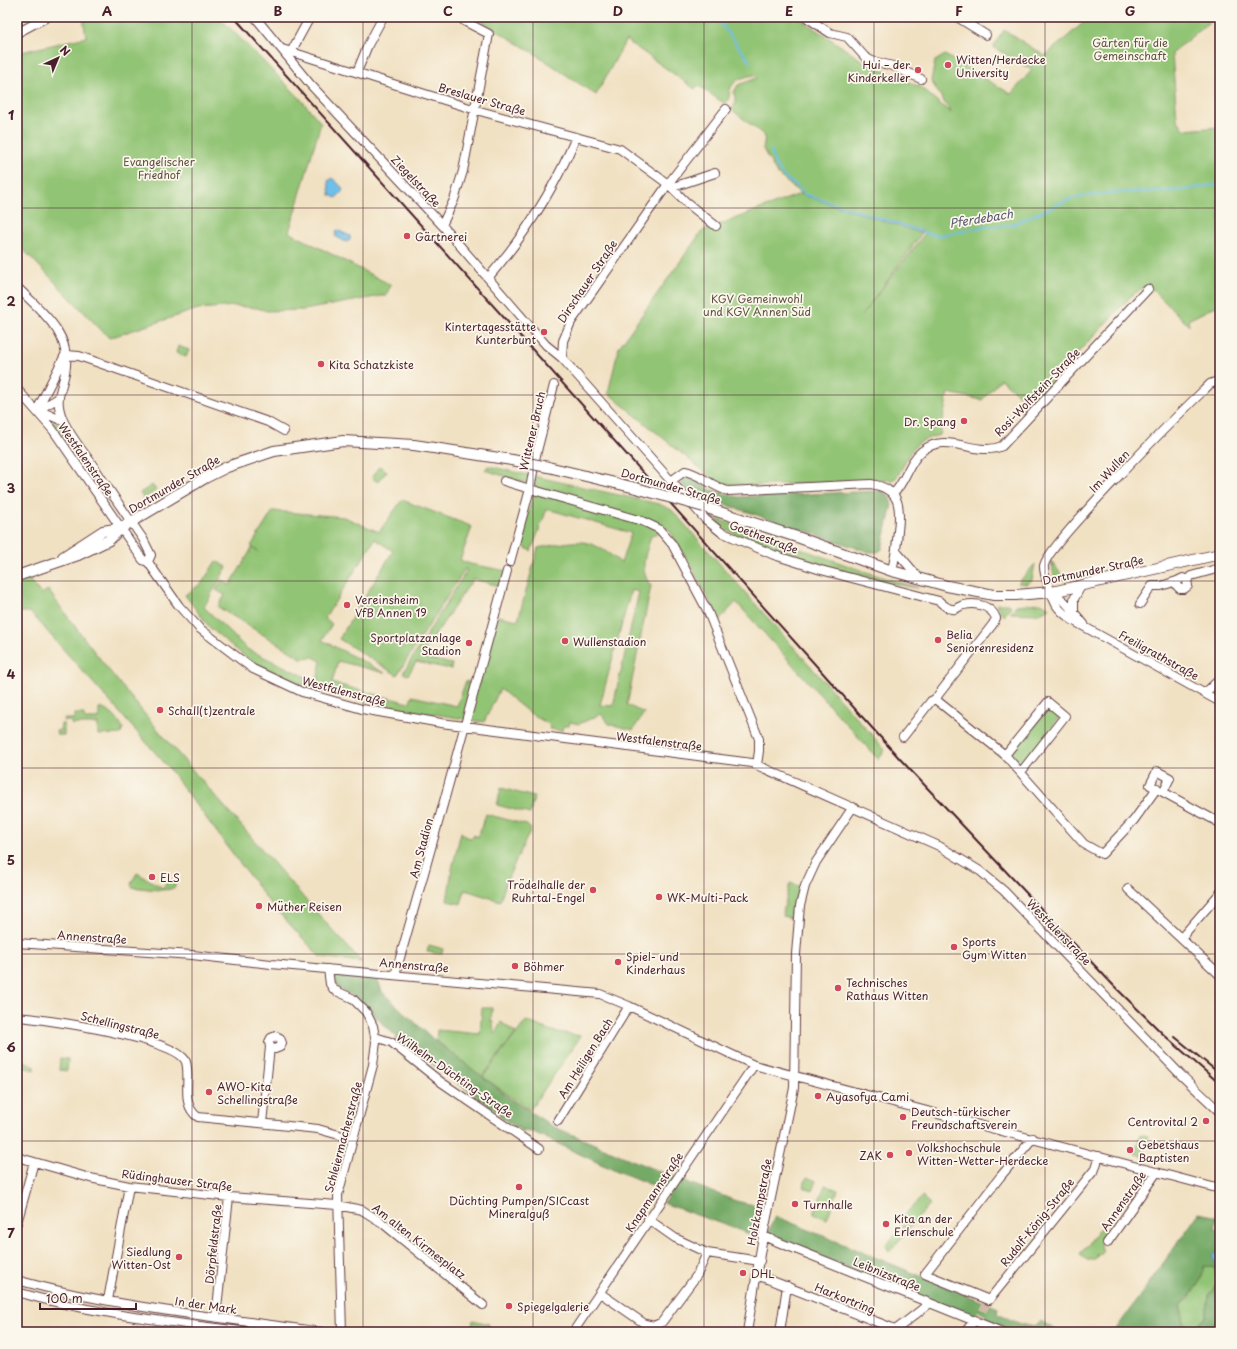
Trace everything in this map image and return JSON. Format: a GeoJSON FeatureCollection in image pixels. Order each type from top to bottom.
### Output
{"type":"FeatureCollection","features":[{"type":"Feature","properties":{"kind":"main road","name":"Dortmunder Straße"},"geometry":{"type":"LineString","coordinates":[[17,576],[59,560],[103,531],[121,528],[132,523],[223,469],[274,452],[301,446],[343,441],[414,445],[512,460],[636,488],[704,507],[800,538],[892,571],[974,592],[1016,595],[1052,592],[1220,554]]}},
{"type":"Feature","properties":{"kind":"street"},"geometry":{"type":"LineString","coordinates":[[17,33],[47,17]]}},
{"type":"Feature","properties":{"kind":"street","name":"Ziegelstraße"},"geometry":{"type":"LineString","coordinates":[[254,17],[338,115],[442,225],[546,345],[562,358]]}},
{"type":"Feature","properties":{"kind":"street"},"geometry":{"type":"LineString","coordinates":[[291,52],[310,17]]}},
{"type":"Feature","properties":{"kind":"street"},"geometry":{"type":"LineString","coordinates":[[357,72],[368,45],[383,17]]}},
{"type":"Feature","properties":{"kind":"street"},"geometry":{"type":"LineString","coordinates":[[806,17],[830,33],[847,37],[865,57],[872,61],[893,66],[920,79]]}},
{"type":"Feature","properties":{"kind":"street"},"geometry":{"type":"LineString","coordinates":[[957,17],[986,35]]}},
{"type":"Feature","properties":{"kind":"street"},"geometry":{"type":"LineString","coordinates":[[442,225],[454,200],[460,181],[476,110],[483,58],[489,34],[464,21]]}},
{"type":"Feature","properties":{"kind":"street","name":"Breslauer Straße"},"geometry":{"type":"LineString","coordinates":[[282,49],[476,110],[576,136],[623,151],[670,186]]}},
{"type":"Feature","properties":{"kind":"street","name":"Dirschauer Straße"},"geometry":{"type":"LineString","coordinates":[[562,358],[563,341],[571,322],[726,109]]}},
{"type":"Feature","properties":{"kind":"street"},"geometry":{"type":"LineString","coordinates":[[488,278],[518,242],[539,212],[561,171],[576,136]]}},
{"type":"Feature","properties":{"kind":"street"},"geometry":{"type":"LineString","coordinates":[[715,173],[670,186],[683,199],[716,226]]}},
{"type":"Feature","properties":{"kind":"street"},"geometry":{"type":"LineString","coordinates":[[17,287],[53,324],[64,344],[66,355],[65,371],[57,399],[37,410]]}},
{"type":"Feature","properties":{"kind":"street","name":"Rosi-Wolfstein-Straße"},"geometry":{"type":"LineString","coordinates":[[893,494],[904,482],[917,456],[930,446],[946,442],[986,449],[1002,446],[1148,289]]}},
{"type":"Feature","properties":{"kind":"street"},"geometry":{"type":"LineString","coordinates":[[66,355],[79,356],[276,426],[284,431]]}},
{"type":"Feature","properties":{"kind":"street"},"geometry":{"type":"LineString","coordinates":[[37,410],[66,355]]}},
{"type":"Feature","properties":{"kind":"street"},"geometry":{"type":"LineString","coordinates":[[562,358],[671,481],[685,471],[692,473],[716,488],[728,491],[871,484],[884,488],[893,494],[899,507],[896,552],[892,571]]}},
{"type":"Feature","properties":{"kind":"street","name":"Im Wullen"},"geometry":{"type":"LineString","coordinates":[[1052,592],[1046,579],[1044,566],[1053,548],[1183,410],[1210,384],[1220,380]]}},
{"type":"Feature","properties":{"kind":"street","name":"Wittener Bruch"},"geometry":{"type":"LineString","coordinates":[[510,562],[554,384]]}},
{"type":"Feature","properties":{"kind":"street","name":"Westfalenstraße"},"geometry":{"type":"LineString","coordinates":[[17,389],[37,410],[143,560],[148,562],[179,606],[199,628],[238,659],[269,678],[294,689],[332,702],[386,714],[628,748],[748,762],[939,846],[960,858],[991,880],[1180,1074],[1220,1112]]}},
{"type":"Feature","properties":{"kind":"street","name":"Westfalenstraße"},"geometry":{"type":"LineString","coordinates":[[57,399],[63,421],[74,441],[132,523],[151,555],[148,562]]}},
{"type":"Feature","properties":{"kind":"street"},"geometry":{"type":"LineString","coordinates":[[37,410],[63,421]]}},
{"type":"Feature","properties":{"kind":"street","name":"Wittener Bruch"},"geometry":{"type":"LineString","coordinates":[[504,481],[530,486]]}},
{"type":"Feature","properties":{"kind":"street","name":"Goethestraße"},"geometry":{"type":"LineString","coordinates":[[671,481],[705,519],[729,537],[821,570],[939,601],[945,606],[955,609],[963,605],[978,605],[988,608],[993,612],[996,618],[993,624],[936,698],[931,701],[903,737]]}},
{"type":"Feature","properties":{"kind":"street"},"geometry":{"type":"LineString","coordinates":[[530,486],[642,521],[656,527],[668,538],[708,612],[759,739],[757,765]]}},
{"type":"Feature","properties":{"kind":"street"},"geometry":{"type":"LineString","coordinates":[[896,552],[920,579]]}},
{"type":"Feature","properties":{"kind":"street"},"geometry":{"type":"LineString","coordinates":[[1140,604],[1152,586],[1161,586],[1177,581],[1178,588],[1184,589],[1188,586],[1187,580],[1191,576],[1220,568]]}},
{"type":"Feature","properties":{"kind":"street"},"geometry":{"type":"LineString","coordinates":[[464,726],[507,572]]}},
{"type":"Feature","properties":{"kind":"street"},"geometry":{"type":"LineString","coordinates":[[1074,614],[1074,599],[1081,586]]}},
{"type":"Feature","properties":{"kind":"street","name":"Freiligrathstraße"},"geometry":{"type":"LineString","coordinates":[[1052,592],[1065,602],[1087,627]]}},
{"type":"Feature","properties":{"kind":"street","name":"Freiligrathstraße"},"geometry":{"type":"LineString","coordinates":[[1052,592],[1057,606],[1065,614],[1220,702]]}},
{"type":"Feature","properties":{"kind":"street"},"geometry":{"type":"LineString","coordinates":[[1205,693],[1220,679]]}},
{"type":"Feature","properties":{"kind":"street"},"geometry":{"type":"LineString","coordinates":[[936,698],[1005,754],[1084,844],[1102,854],[1160,790],[1220,823]]}},
{"type":"Feature","properties":{"kind":"street"},"geometry":{"type":"LineString","coordinates":[[1005,754],[1048,702],[1065,716],[1021,772]]}},
{"type":"Feature","properties":{"kind":"street","name":"Am Stadion"},"geometry":{"type":"LineString","coordinates":[[395,975],[415,911],[464,726]]}},
{"type":"Feature","properties":{"kind":"street","name":"Holzkampstraße"},"geometry":{"type":"LineString","coordinates":[[747,1332],[763,1236],[794,1088],[796,961],[800,906],[811,872],[831,838],[853,807]]}},
{"type":"Feature","properties":{"kind":"street"},"geometry":{"type":"LineString","coordinates":[[1128,889],[1220,975]]}},
{"type":"Feature","properties":{"kind":"street"},"geometry":{"type":"LineString","coordinates":[[1180,938],[1220,893]]}},
{"type":"Feature","properties":{"kind":"street","name":"Annenstraße"},"geometry":{"type":"LineString","coordinates":[[17,943],[192,955],[600,994],[629,1006],[754,1065],[1034,1138],[1220,1189]]}},
{"type":"Feature","properties":{"kind":"street","name":"Schleiermacherstraße"},"geometry":{"type":"LineString","coordinates":[[328,969],[329,980],[332,987],[337,992],[352,998],[362,1008],[371,1021],[375,1037],[374,1064],[340,1187],[337,1205],[342,1332]]}},
{"type":"Feature","properties":{"kind":"street","name":"Am Heiligen Bach"},"geometry":{"type":"LineString","coordinates":[[558,1121],[629,1006]]}},
{"type":"Feature","properties":{"kind":"street","name":"Schellingstraße"},"geometry":{"type":"LineString","coordinates":[[17,1017],[87,1027],[136,1038],[180,1054],[186,1062],[190,1109],[194,1115],[198,1117],[318,1129],[353,1139]]}},
{"type":"Feature","properties":{"kind":"street","name":"Wilhelm-Düchting-Straße"},"geometry":{"type":"LineString","coordinates":[[375,1037],[391,1042],[441,1082],[539,1149]]}},
{"type":"Feature","properties":{"kind":"street"},"geometry":{"type":"LineString","coordinates":[[262,1123],[270,1047]]}},
{"type":"Feature","properties":{"kind":"street","name":"Knapmannstraße"},"geometry":{"type":"LineString","coordinates":[[573,1332],[648,1219],[754,1065]]}},
{"type":"Feature","properties":{"kind":"street","name":"Rudolf-König-Straße"},"geometry":{"type":"LineString","coordinates":[[1034,1138],[1000,1177],[925,1274],[989,1300],[1095,1168],[1099,1156]]}},
{"type":"Feature","properties":{"kind":"street","name":"Rüdinghauser Straße"},"geometry":{"type":"LineString","coordinates":[[17,1157],[90,1178],[129,1186],[229,1197],[337,1205]]}},
{"type":"Feature","properties":{"kind":"street"},"geometry":{"type":"LineString","coordinates":[[17,1223],[34,1162]]}},
{"type":"Feature","properties":{"kind":"street","name":"Annenstraße"},"geometry":{"type":"LineString","coordinates":[[1107,1243],[1157,1172]]}},
{"type":"Feature","properties":{"kind":"street"},"geometry":{"type":"LineString","coordinates":[[108,1300],[129,1186]]}},
{"type":"Feature","properties":{"kind":"street","name":"Dörpfeldstraße"},"geometry":{"type":"LineString","coordinates":[[216,1317],[229,1197]]}},
{"type":"Feature","properties":{"kind":"street","name":"Am alten Kirmesplatz"},"geometry":{"type":"LineString","coordinates":[[337,1205],[358,1209],[370,1214],[483,1305]]}},
{"type":"Feature","properties":{"kind":"street"},"geometry":{"type":"LineString","coordinates":[[648,1219],[675,1238],[707,1253],[760,1261]]}},
{"type":"Feature","properties":{"kind":"street","name":"Leibnizstraße"},"geometry":{"type":"LineString","coordinates":[[763,1236],[1002,1332]]}},
{"type":"Feature","properties":{"kind":"street"},"geometry":{"type":"LineString","coordinates":[[600,1293],[645,1324],[657,1325],[662,1322],[697,1275],[707,1253]]}},
{"type":"Feature","properties":{"kind":"street","name":"Harkortring"},"geometry":{"type":"LineString","coordinates":[[757,1275],[788,1286],[894,1331],[930,1303]]}},
{"type":"Feature","properties":{"kind":"street","name":"In der Mark"},"geometry":{"type":"LineString","coordinates":[[17,1280],[52,1290],[108,1300],[322,1332]]}},
{"type":"Feature","properties":{"kind":"street"},"geometry":{"type":"LineString","coordinates":[[780,1332],[788,1286]]}},
{"type":"Feature","properties":{"kind":"street","name":"In der Mark"},"geometry":{"type":"LineString","coordinates":[[17,1288],[34,1297]]}},
{"type":"Feature","properties":{"kind":"street","name":"In der Mark"},"geometry":{"type":"LineString","coordinates":[[17,1292],[60,1303],[150,1319],[248,1332]]}},
{"type":"Feature","properties":{"kind":"street"},"geometry":{"type":"LineString","coordinates":[[965,1332],[974,1320]]}},
{"type":"Feature","properties":{"kind":"green space","name":"Evangelischer Friedhof"},"geometry":{"type":"Polygon","coordinates":[[[83,17],[219,17],[298,96],[321,123],[289,232],[391,285],[386,295],[304,310],[267,311],[257,308],[235,306],[198,309],[109,338],[17,243],[17,53],[86,37],[83,17]]]}},
{"type":"Feature","properties":{"kind":"green space"},"geometry":{"type":"Polygon","coordinates":[[[483,17],[797,17],[866,63],[920,87],[951,113],[931,81],[935,61],[945,55],[1011,94],[1032,70],[993,47],[1004,30],[1045,56],[1090,17],[1215,17],[1172,53],[1177,119],[1185,130],[1220,127],[1220,308],[1216,306],[1188,320],[1189,326],[1148,285],[1132,295],[1030,405],[1001,379],[982,400],[948,393],[940,435],[929,438],[915,446],[896,478],[892,480],[750,486],[718,483],[608,393],[619,347],[702,231],[800,194],[922,233],[861,316],[926,232],[800,193],[777,174],[763,149],[765,136],[731,109],[736,103],[734,92],[738,85],[757,78],[754,75],[740,79],[734,83],[730,90],[729,99],[725,104],[698,85],[695,89],[626,40],[596,95],[537,55],[483,22],[483,17]]]}},
{"type":"Feature","properties":{"kind":"green space"},"geometry":{"type":"Polygon","coordinates":[[[178,346],[189,350],[186,357],[176,353],[178,346]]]}},
{"type":"Feature","properties":{"kind":"green space"},"geometry":{"type":"Polygon","coordinates":[[[49,418],[61,426],[116,503],[111,505],[49,418]]]}},
{"type":"Feature","properties":{"kind":"green space"},"geometry":{"type":"Polygon","coordinates":[[[379,466],[387,471],[378,482],[372,478],[379,466]]]}},
{"type":"Feature","properties":{"kind":"green space"},"geometry":{"type":"Polygon","coordinates":[[[488,466],[659,504],[672,510],[885,750],[878,759],[736,602],[720,620],[683,552],[668,528],[651,536],[645,555],[645,574],[651,586],[627,705],[644,713],[633,730],[609,724],[601,714],[579,724],[570,722],[569,726],[563,726],[562,731],[549,729],[550,725],[528,712],[500,689],[484,722],[401,709],[311,689],[253,663],[210,628],[185,595],[202,583],[216,561],[227,567],[204,607],[247,649],[317,682],[321,661],[313,657],[301,658],[218,607],[225,595],[216,590],[222,580],[230,585],[252,548],[259,552],[251,546],[273,511],[344,517],[379,532],[402,500],[468,525],[472,527],[460,560],[470,564],[507,571],[503,587],[473,579],[420,657],[452,664],[451,669],[416,662],[408,675],[403,673],[467,570],[465,569],[397,675],[339,639],[393,551],[375,539],[325,618],[332,624],[322,640],[385,673],[338,661],[332,683],[409,703],[412,696],[457,706],[466,681],[478,685],[498,616],[518,620],[538,548],[563,543],[582,542],[599,548],[621,563],[631,533],[547,509],[531,551],[519,544],[536,486],[485,470],[488,466]],[[631,590],[600,705],[613,706],[639,592],[631,590]]]}},
{"type":"Feature","properties":{"kind":"green space"},"geometry":{"type":"Polygon","coordinates":[[[685,478],[696,480],[711,490],[739,497],[881,491],[889,496],[892,504],[882,549],[878,552],[869,552],[690,493],[683,486],[682,481],[685,478]]]}},
{"type":"Feature","properties":{"kind":"green space"},"geometry":{"type":"Polygon","coordinates":[[[152,485],[156,490],[144,499],[140,493],[152,485]]]}},
{"type":"Feature","properties":{"kind":"green space"},"geometry":{"type":"Polygon","coordinates":[[[712,517],[863,571],[918,588],[880,581],[840,570],[766,546],[730,532],[712,517]]]}},
{"type":"Feature","properties":{"kind":"green space"},"geometry":{"type":"Polygon","coordinates":[[[1051,561],[1065,579],[1059,580],[1054,576],[1051,561]]]}},
{"type":"Feature","properties":{"kind":"green space"},"geometry":{"type":"Polygon","coordinates":[[[1035,564],[1032,580],[1026,584],[1018,583],[1035,564]]]}},
{"type":"Feature","properties":{"kind":"green space"},"geometry":{"type":"Polygon","coordinates":[[[27,577],[41,594],[48,590],[95,653],[169,743],[332,930],[362,962],[320,957],[269,902],[168,767],[30,612],[17,612],[17,581],[27,577]]]}},
{"type":"Feature","properties":{"kind":"green space"},"geometry":{"type":"Polygon","coordinates":[[[1041,603],[1050,608],[1038,614],[1011,613],[1016,605],[1041,603]]]}},
{"type":"Feature","properties":{"kind":"green space"},"geometry":{"type":"Polygon","coordinates":[[[1009,604],[1011,606],[1004,616],[996,605],[1009,604]]]}},
{"type":"Feature","properties":{"kind":"green space"},"geometry":{"type":"Polygon","coordinates":[[[1049,707],[1060,716],[1025,764],[1021,765],[1010,756],[1010,751],[1049,707]]]}},
{"type":"Feature","properties":{"kind":"green space"},"geometry":{"type":"Polygon","coordinates":[[[99,708],[110,713],[119,721],[123,728],[121,734],[98,735],[98,724],[71,724],[71,721],[64,721],[64,719],[74,719],[74,714],[84,714],[84,719],[99,719],[99,708]]]}},
{"type":"Feature","properties":{"kind":"green space"},"geometry":{"type":"Polygon","coordinates":[[[61,724],[64,724],[64,735],[57,735],[56,731],[60,730],[61,724]]]}},
{"type":"Feature","properties":{"kind":"green space"},"geometry":{"type":"Polygon","coordinates":[[[501,788],[534,797],[530,814],[497,805],[501,788]]]}},
{"type":"Feature","properties":{"kind":"green space"},"geometry":{"type":"Polygon","coordinates":[[[486,814],[527,825],[531,829],[507,880],[500,901],[465,890],[461,904],[447,901],[452,869],[461,832],[467,837],[472,838],[473,835],[478,837],[486,814]]]}},
{"type":"Feature","properties":{"kind":"green space"},"geometry":{"type":"Polygon","coordinates":[[[137,873],[163,888],[169,879],[175,884],[175,887],[172,889],[161,890],[132,887],[131,883],[137,873]]]}},
{"type":"Feature","properties":{"kind":"green space"},"geometry":{"type":"Polygon","coordinates":[[[790,883],[799,886],[792,918],[782,916],[790,883]]]}},
{"type":"Feature","properties":{"kind":"green space"},"geometry":{"type":"Polygon","coordinates":[[[429,945],[443,949],[442,954],[427,952],[429,945]]]}},
{"type":"Feature","properties":{"kind":"green space"},"geometry":{"type":"Polygon","coordinates":[[[332,974],[377,977],[382,992],[433,1039],[514,1101],[552,1126],[653,1169],[736,1201],[767,1208],[761,1238],[663,1203],[671,1193],[603,1165],[533,1132],[522,1131],[499,1116],[500,1113],[421,1057],[418,1060],[395,1041],[397,1037],[352,995],[338,988],[332,974]]]}},
{"type":"Feature","properties":{"kind":"green space"},"geometry":{"type":"Polygon","coordinates":[[[482,1008],[492,1008],[491,1022],[493,1022],[494,1034],[501,1022],[516,1033],[482,1077],[436,1040],[437,1030],[480,1034],[482,1008]]]}},
{"type":"Feature","properties":{"kind":"green space"},"geometry":{"type":"Polygon","coordinates":[[[526,1021],[552,1031],[581,1036],[530,1110],[483,1077],[526,1021]]]}},
{"type":"Feature","properties":{"kind":"green space"},"geometry":{"type":"Polygon","coordinates":[[[17,1055],[20,1055],[19,1059],[35,1066],[34,1070],[17,1066],[17,1055]]]}},
{"type":"Feature","properties":{"kind":"green space"},"geometry":{"type":"Polygon","coordinates":[[[60,1058],[68,1059],[67,1071],[59,1070],[60,1058]]]}},
{"type":"Feature","properties":{"kind":"green space"},"geometry":{"type":"Polygon","coordinates":[[[1140,1134],[1148,1136],[1142,1156],[1135,1154],[1140,1134]]]}},
{"type":"Feature","properties":{"kind":"green space"},"geometry":{"type":"Polygon","coordinates":[[[807,1177],[816,1181],[812,1191],[803,1187],[807,1177]]]}},
{"type":"Feature","properties":{"kind":"green space"},"geometry":{"type":"Polygon","coordinates":[[[825,1185],[838,1190],[827,1219],[814,1214],[825,1185]]]}},
{"type":"Feature","properties":{"kind":"green space"},"geometry":{"type":"Polygon","coordinates":[[[922,1197],[930,1204],[889,1252],[886,1245],[902,1227],[906,1218],[904,1215],[922,1197]]]}},
{"type":"Feature","properties":{"kind":"green space"},"geometry":{"type":"Polygon","coordinates":[[[1199,1213],[1218,1217],[1215,1228],[1220,1230],[1220,1254],[1216,1253],[1220,1270],[1220,1332],[1190,1332],[1206,1317],[1209,1295],[1218,1282],[1215,1268],[1204,1266],[1196,1288],[1180,1305],[1187,1332],[1114,1332],[1199,1213]]]}},
{"type":"Feature","properties":{"kind":"green space"},"geometry":{"type":"Polygon","coordinates":[[[775,1216],[998,1308],[997,1314],[1021,1324],[1035,1327],[1041,1321],[1059,1332],[1010,1332],[767,1235],[775,1216]]]}},
{"type":"Feature","properties":{"kind":"green space"},"geometry":{"type":"Polygon","coordinates":[[[1100,1228],[1110,1235],[1102,1239],[1100,1245],[1103,1251],[1099,1256],[1096,1254],[1098,1257],[1092,1260],[1087,1260],[1080,1255],[1100,1228]]]}},
{"type":"Feature","properties":{"kind":"green space"},"geometry":{"type":"Polygon","coordinates":[[[1204,1266],[1215,1268],[1218,1282],[1209,1295],[1206,1317],[1190,1332],[1187,1332],[1180,1305],[1189,1299],[1204,1266]]]}},
{"type":"Feature","properties":{"kind":"green space"},"geometry":{"type":"Polygon","coordinates":[[[473,1320],[489,1324],[488,1330],[472,1327],[473,1320]]]}},
{"type":"Feature","properties":{"kind":"water"},"geometry":{"type":"Polygon","coordinates":[[[332,178],[343,188],[342,192],[336,198],[330,195],[328,181],[332,178]]]}},
{"type":"Feature","properties":{"kind":"water"},"geometry":{"type":"Polygon","coordinates":[[[337,230],[350,236],[350,240],[346,242],[335,236],[337,230]]]}},
{"type":"Feature","properties":{"kind":"water"},"geometry":{"type":"Polygon","coordinates":[[[1216,1253],[1220,1254],[1220,1270],[1215,1263],[1213,1256],[1216,1253]]]}},
{"type":"Feature","properties":{"kind":"waterway","name":"Pferdebach"},"geometry":{"type":"LineString","coordinates":[[716,17],[750,62]]}},
{"type":"Feature","properties":{"kind":"waterway","name":"Pferdebach"},"geometry":{"type":"LineString","coordinates":[[771,150],[775,164],[781,174],[802,190],[803,194],[933,235],[941,235],[983,227],[1011,225],[1073,198],[1107,193],[1184,190],[1220,184]]}},
{"type":"Feature","properties":{"kind":"tunnel"},"geometry":{"type":"LineString","coordinates":[[975,1320],[979,1317],[989,1300]]}},
{"type":"Feature","properties":{"kind":"railway"},"geometry":{"type":"LineString","coordinates":[[234,17],[900,759],[1114,986],[1164,1035],[1220,1084]]}},
{"type":"Feature","properties":{"kind":"railway"},"geometry":{"type":"LineString","coordinates":[[1175,1037],[1220,1074]]}},
{"type":"Feature","properties":{"kind":"place","name":"Witten/Herdecke University"},"geometry":{"type":"Point","coordinates":[948,65]}},
{"type":"Feature","properties":{"kind":"place","name":"Hui – der Kinderkeller"},"geometry":{"type":"Point","coordinates":[918,70]}},
{"type":"Feature","properties":{"kind":"place","name":"Gärtnerei"},"geometry":{"type":"Point","coordinates":[407,236]}},
{"type":"Feature","properties":{"kind":"place","name":"Kintertagesstätte Kunterbunt"},"geometry":{"type":"Point","coordinates":[544,332]}},
{"type":"Feature","properties":{"kind":"place","name":"Kita Schatzkiste"},"geometry":{"type":"Point","coordinates":[321,364]}},
{"type":"Feature","properties":{"kind":"place","name":"Dr. Spang"},"geometry":{"type":"Point","coordinates":[964,421]}},
{"type":"Feature","properties":{"kind":"place","name":"Vereinsheim VfB Annen 19"},"geometry":{"type":"Point","coordinates":[347,605]}},
{"type":"Feature","properties":{"kind":"place","name":"Belia Seniorenresidenz"},"geometry":{"type":"Point","coordinates":[938,640]}},
{"type":"Feature","properties":{"kind":"place","name":"Wullenstadion"},"geometry":{"type":"Point","coordinates":[565,641]}},
{"type":"Feature","properties":{"kind":"place","name":"Sportplatzanlage Stadion"},"geometry":{"type":"Point","coordinates":[469,643]}},
{"type":"Feature","properties":{"kind":"place","name":"Schall(t)zentrale"},"geometry":{"type":"Point","coordinates":[160,710]}},
{"type":"Feature","properties":{"kind":"place","name":"ELS"},"geometry":{"type":"Point","coordinates":[152,877]}},
{"type":"Feature","properties":{"kind":"place","name":"Trödelhalle der Ruhrtal-Engel"},"geometry":{"type":"Point","coordinates":[593,890]}},
{"type":"Feature","properties":{"kind":"place","name":"WK-Multi-Pack"},"geometry":{"type":"Point","coordinates":[659,897]}},
{"type":"Feature","properties":{"kind":"place","name":"Müther Reisen"},"geometry":{"type":"Point","coordinates":[259,906]}},
{"type":"Feature","properties":{"kind":"place","name":"Sports Gym Witten"},"geometry":{"type":"Point","coordinates":[954,947]}},
{"type":"Feature","properties":{"kind":"place","name":"Spiel- und Kinderhaus"},"geometry":{"type":"Point","coordinates":[618,962]}},
{"type":"Feature","properties":{"kind":"place","name":"Böhmer"},"geometry":{"type":"Point","coordinates":[515,966]}},
{"type":"Feature","properties":{"kind":"place","name":"Technisches Rathaus Witten"},"geometry":{"type":"Point","coordinates":[838,988]}},
{"type":"Feature","properties":{"kind":"place","name":"AWO-Kita Schellingstraße"},"geometry":{"type":"Point","coordinates":[209,1092]}},
{"type":"Feature","properties":{"kind":"place","name":"Ayasofya Cami"},"geometry":{"type":"Point","coordinates":[818,1096]}},
{"type":"Feature","properties":{"kind":"place","name":"Deutsch-türkischer Freundschaftsverein"},"geometry":{"type":"Point","coordinates":[903,1117]}},
{"type":"Feature","properties":{"kind":"place","name":"Centrovital 2"},"geometry":{"type":"Point","coordinates":[1206,1121]}},
{"type":"Feature","properties":{"kind":"place","name":"Gebetshaus Baptisten"},"geometry":{"type":"Point","coordinates":[1130,1150]}},
{"type":"Feature","properties":{"kind":"place","name":"Volkshochschule Witten-Wetter-Herdecke"},"geometry":{"type":"Point","coordinates":[909,1153]}},
{"type":"Feature","properties":{"kind":"place","name":"ZAK"},"geometry":{"type":"Point","coordinates":[890,1155]}},
{"type":"Feature","properties":{"kind":"place","name":"Düchting Pumpen/SICcast Mineralguß"},"geometry":{"type":"Point","coordinates":[519,1187]}},
{"type":"Feature","properties":{"kind":"place","name":"Turnhalle"},"geometry":{"type":"Point","coordinates":[795,1204]}},
{"type":"Feature","properties":{"kind":"place","name":"Kita an der Erlenschule"},"geometry":{"type":"Point","coordinates":[886,1224]}},
{"type":"Feature","properties":{"kind":"place","name":"Siedlung Witten-Ost"},"geometry":{"type":"Point","coordinates":[179,1257]}},
{"type":"Feature","properties":{"kind":"place","name":"DHL"},"geometry":{"type":"Point","coordinates":[743,1273]}},
{"type":"Feature","properties":{"kind":"place","name":"Spiegelgalerie"},"geometry":{"type":"Point","coordinates":[509,1306]}},
{"type":"Feature","properties":{"kind":"park label","name":"Gärten für die Gemeinschaft"},"geometry":{"type":"Point","coordinates":[1130,48]}},
{"type":"Feature","properties":{"kind":"park label","name":"KGV Gemeinwohl und KGV Annen Süd"},"geometry":{"type":"Point","coordinates":[757,304]}}]}
